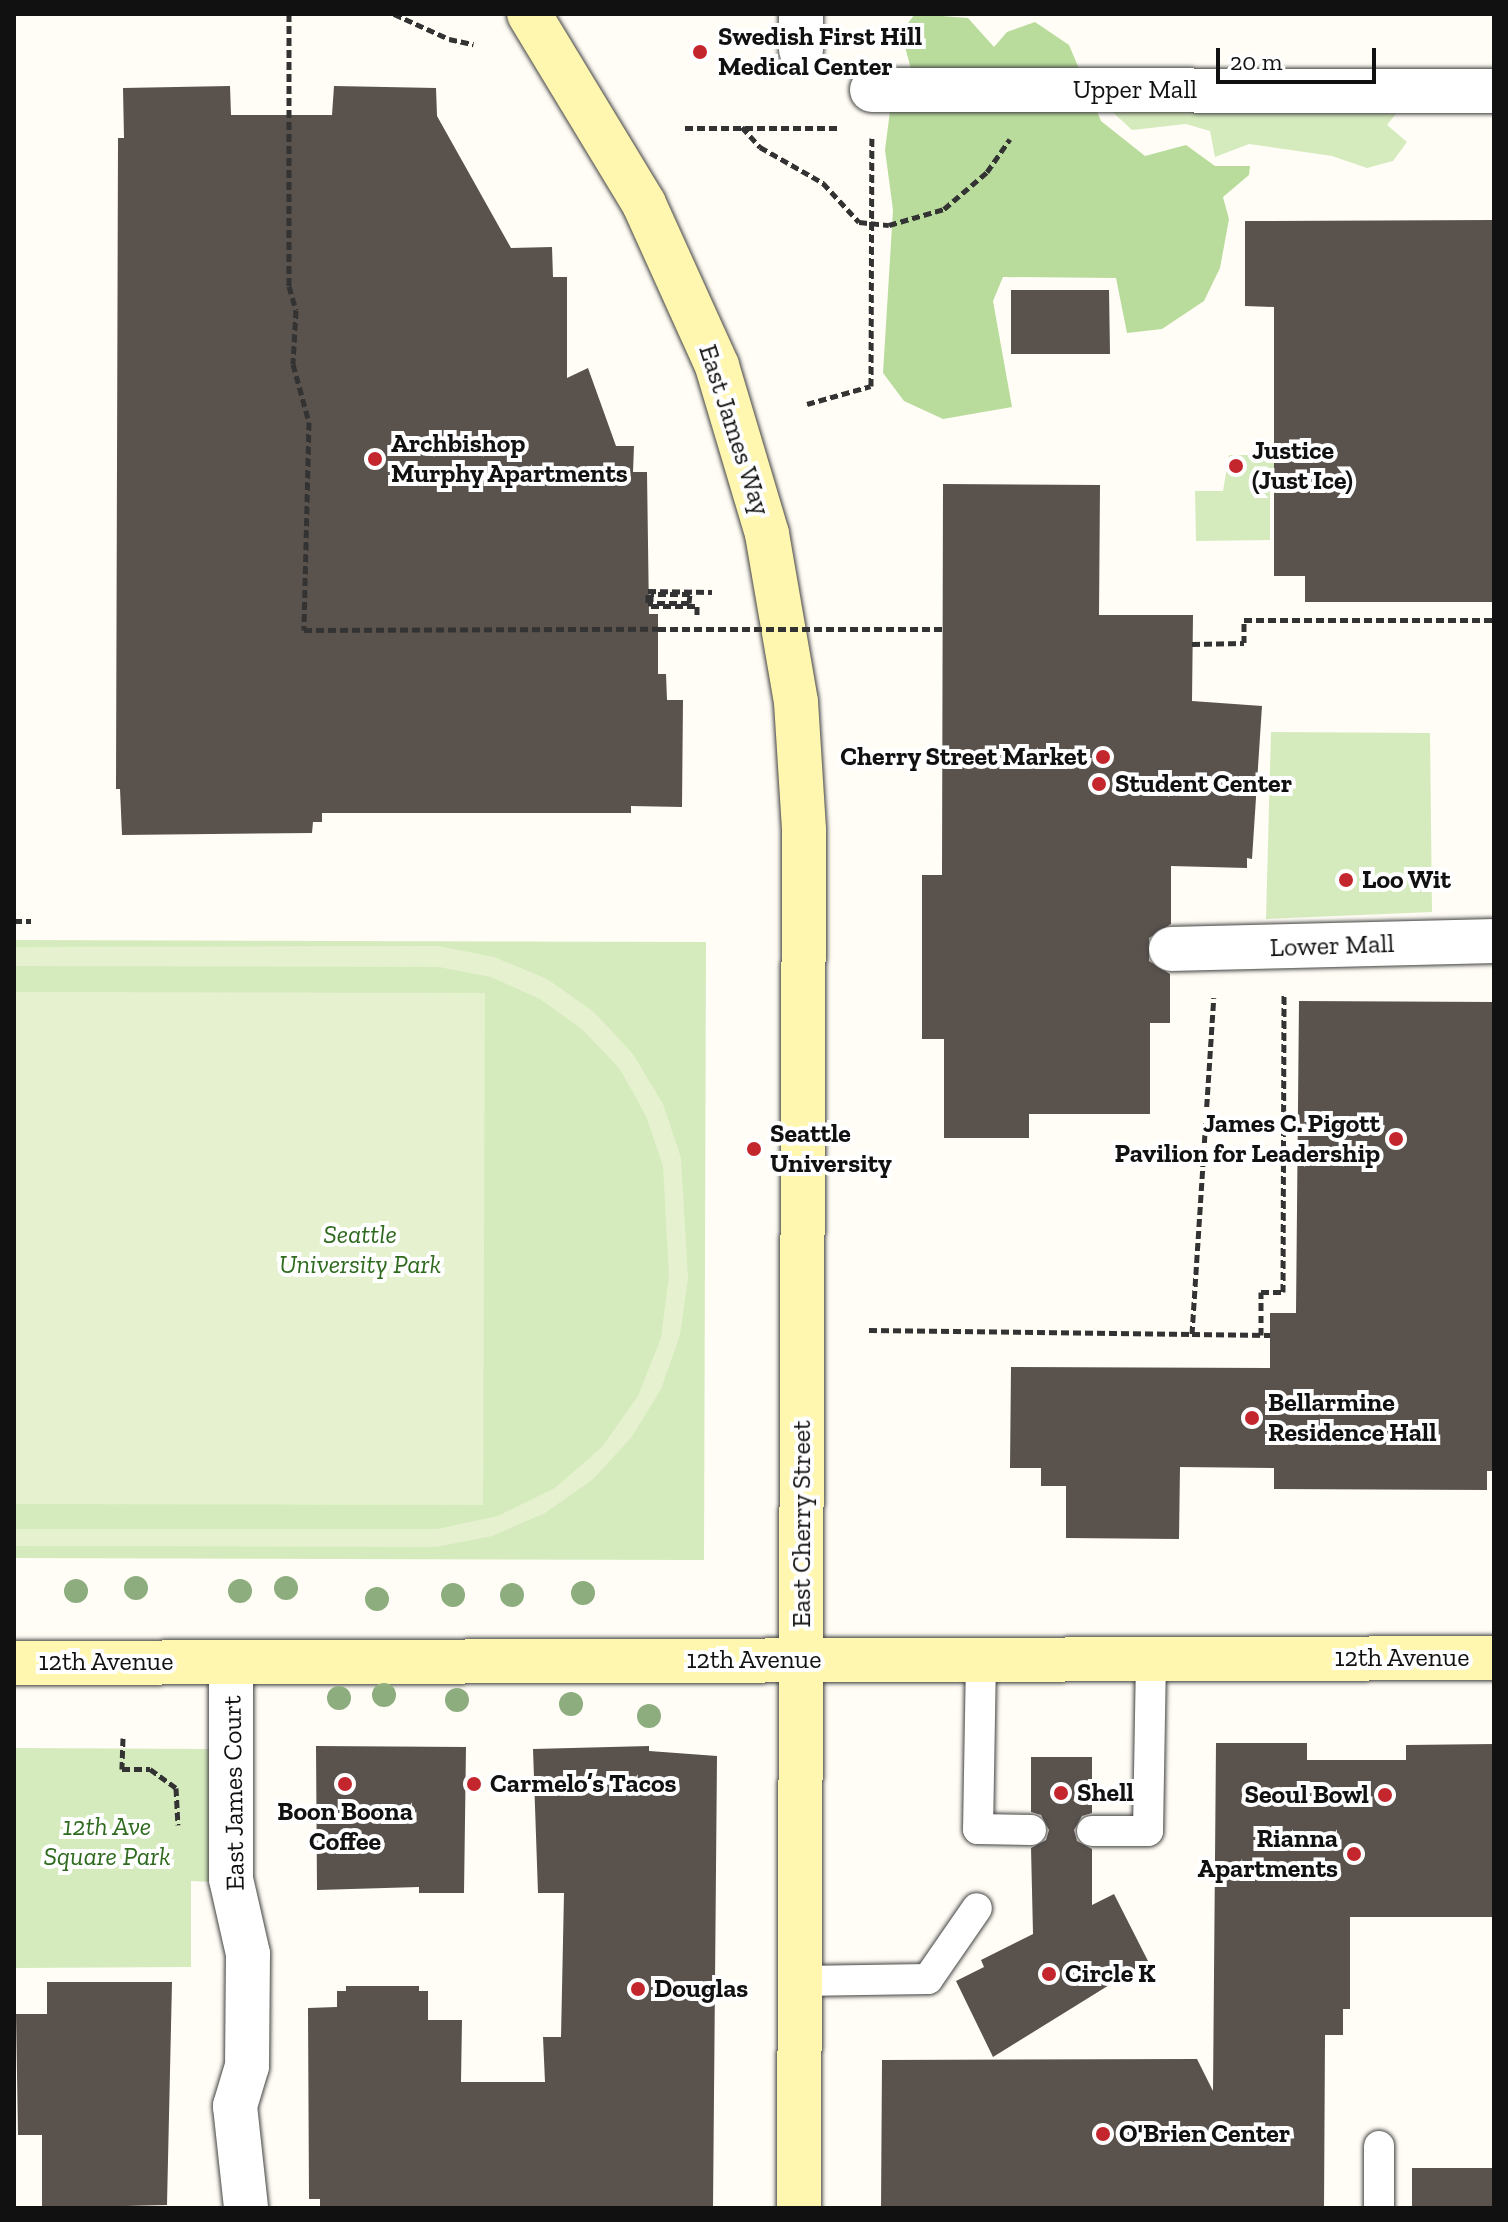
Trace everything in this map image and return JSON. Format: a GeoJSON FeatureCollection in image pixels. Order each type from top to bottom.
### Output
{"type":"FeatureCollection","features":[{"type":"Feature","properties":{"kind":"main road","name":"East James Way"},"geometry":{"type":"LineString","coordinates":[[529,14],[650,217],[705,338],[745,450],[767,534],[790,660],[803,788],[803,889]]}},
{"type":"Feature","properties":{"kind":"main road","name":"East Cherry Street"},"geometry":{"type":"LineString","coordinates":[[799,2208],[803,889]]}},
{"type":"Feature","properties":{"kind":"main road","name":"12th Avenue"},"geometry":{"type":"LineString","coordinates":[[14,1663],[1494,1658]]}},
{"type":"Feature","properties":{"kind":"street","name":"Upper Mall"},"geometry":{"type":"LineString","coordinates":[[872,101],[1030,90],[1494,91]]}},
{"type":"Feature","properties":{"kind":"street","name":"Lower Mall"},"geometry":{"type":"LineString","coordinates":[[1171,949],[1494,941]]}},
{"type":"Feature","properties":{"kind":"street","name":"East James Court"},"geometry":{"type":"LineString","coordinates":[[231,1662],[231,1879],[248,1954],[247,2066],[235,2106],[246,2208]]}},
{"type":"Feature","properties":{"kind":"lane"},"geometry":{"type":"LineString","coordinates":[[981,1659],[978,1829],[1031,1830]]}},
{"type":"Feature","properties":{"kind":"lane"},"geometry":{"type":"LineString","coordinates":[[1092,1831],[1148,1831],[1151,1659]]}},
{"type":"Feature","properties":{"kind":"lane"},"geometry":{"type":"LineString","coordinates":[[800,1981],[928,1979],[977,1908]]}},
{"type":"Feature","properties":{"kind":"lane"},"geometry":{"type":"LineString","coordinates":[[1379,2146],[1379,2208]]}},
{"type":"Feature","properties":{"kind":"path"},"geometry":{"type":"LineString","coordinates":[[289,14],[289,286],[296,310],[293,364],[309,422],[304,630],[942,629]]}},
{"type":"Feature","properties":{"kind":"path"},"geometry":{"type":"LineString","coordinates":[[394,14],[449,39],[473,44]]}},
{"type":"Feature","properties":{"kind":"path"},"geometry":{"type":"LineString","coordinates":[[742,127],[781,161],[823,183],[847,213],[872,224],[920,219],[944,209],[987,172],[1012,135],[1030,90]]}},
{"type":"Feature","properties":{"kind":"path"},"geometry":{"type":"LineString","coordinates":[[685,128],[847,128],[872,101]]}},
{"type":"Feature","properties":{"kind":"path"},"geometry":{"type":"LineString","coordinates":[[807,404],[871,386],[872,101]]}},
{"type":"Feature","properties":{"kind":"path"},"geometry":{"type":"LineString","coordinates":[[697,615],[697,606],[651,606],[651,594],[690,594],[689,603],[648,603],[648,591],[712,592]]}},
{"type":"Feature","properties":{"kind":"path"},"geometry":{"type":"LineString","coordinates":[[1192,644],[1244,643],[1244,620],[1494,620]]}},
{"type":"Feature","properties":{"kind":"path"},"geometry":{"type":"LineString","coordinates":[[14,921],[31,921]]}},
{"type":"Feature","properties":{"kind":"path"},"geometry":{"type":"LineString","coordinates":[[1192,1334],[1218,950]]}},
{"type":"Feature","properties":{"kind":"path"},"geometry":{"type":"LineString","coordinates":[[1261,1335],[1261,1292],[1283,1292],[1284,987]]}},
{"type":"Feature","properties":{"kind":"path"},"geometry":{"type":"LineString","coordinates":[[869,1330],[1270,1335]]}},
{"type":"Feature","properties":{"kind":"path"},"geometry":{"type":"LineString","coordinates":[[123,1738],[122,1769],[150,1769],[176,1788],[181,1832]]}},
{"type":"Feature","properties":{"kind":"green space"},"geometry":{"type":"Polygon","coordinates":[[[915,14],[968,18],[994,47],[1007,32],[1035,22],[1069,45],[1101,121],[1145,156],[1186,145],[1215,166],[1250,166],[1249,175],[1223,197],[1229,219],[1220,268],[1204,301],[1162,329],[1127,333],[1116,278],[1003,277],[993,301],[1012,407],[943,419],[904,401],[883,373],[893,210],[885,150],[891,103],[911,69],[901,32],[915,14]]]}},
{"type":"Feature","properties":{"kind":"green space"},"geometry":{"type":"Polygon","coordinates":[[[1106,106],[1398,111],[1387,125],[1407,142],[1393,161],[1367,168],[1332,156],[1249,144],[1215,157],[1210,131],[1186,124],[1132,130],[1106,106]]]}},
{"type":"Feature","properties":{"kind":"green space"},"geometry":{"type":"Polygon","coordinates":[[[1229,455],[1321,455],[1320,479],[1270,479],[1270,540],[1196,541],[1195,491],[1223,491],[1229,455]]]}},
{"type":"Feature","properties":{"kind":"green space"},"geometry":{"type":"Polygon","coordinates":[[[1271,732],[1430,733],[1432,912],[1266,919],[1271,732]]]}},
{"type":"Feature","properties":{"kind":"green space","name":"Seattle University Park"},"geometry":{"type":"Polygon","coordinates":[[[14,940],[706,942],[704,1560],[14,1558],[14,940]]]}},
{"type":"Feature","properties":{"kind":"green space"},"geometry":{"type":"Polygon","coordinates":[[[438,946],[494,957],[547,979],[594,1012],[633,1054],[663,1104],[681,1158],[688,1278],[680,1335],[661,1389],[631,1438],[592,1480],[545,1513],[492,1536],[436,1547],[14,1546],[14,1529],[437,1529],[498,1516],[555,1488],[602,1447],[638,1396],[661,1338],[669,1276],[663,1166],[646,1116],[620,1069],[583,1030],[540,999],[491,977],[439,967],[14,966],[14,947],[438,946]]]}},
{"type":"Feature","properties":{"kind":"green space"},"geometry":{"type":"Polygon","coordinates":[[[14,992],[485,993],[483,1505],[14,1504],[14,992]]]}},
{"type":"Feature","properties":{"kind":"green space","name":"12th Ave Square Park"},"geometry":{"type":"Polygon","coordinates":[[[14,1748],[215,1749],[211,1882],[191,1881],[191,1967],[14,1968],[14,1748]]]}},
{"type":"Feature","properties":{"kind":"building","name":"Archbishop Murphy Apartments"},"geometry":{"type":"Polygon","coordinates":[[[230,86],[231,115],[332,115],[334,86],[436,88],[437,116],[511,248],[552,247],[553,277],[567,277],[567,378],[588,368],[616,446],[634,446],[633,472],[647,472],[649,614],[658,614],[658,674],[666,674],[667,700],[683,700],[682,807],[631,806],[631,813],[322,813],[322,822],[313,822],[312,833],[122,835],[120,789],[116,789],[118,138],[124,138],[123,88],[230,86]]]}},
{"type":"Feature","properties":{"kind":"building"},"geometry":{"type":"Polygon","coordinates":[[[1494,220],[1494,602],[1305,602],[1305,576],[1274,576],[1274,307],[1245,306],[1245,221],[1494,220]]]}},
{"type":"Feature","properties":{"kind":"building"},"geometry":{"type":"Polygon","coordinates":[[[1011,290],[1109,290],[1110,354],[1011,354],[1011,290]]]}},
{"type":"Feature","properties":{"kind":"building","name":"Student Center"},"geometry":{"type":"Polygon","coordinates":[[[943,484],[1100,485],[1099,615],[1193,615],[1192,701],[1262,706],[1252,859],[1247,858],[1247,868],[1171,866],[1171,924],[1149,938],[1149,961],[1170,974],[1170,1023],[1150,1023],[1150,1114],[1029,1114],[1029,1138],[944,1138],[944,1039],[922,1039],[922,875],[942,875],[943,484]]]}},
{"type":"Feature","properties":{"kind":"building"},"geometry":{"type":"Polygon","coordinates":[[[1299,1001],[1494,1002],[1494,1471],[1487,1471],[1487,1490],[1274,1489],[1274,1468],[1180,1467],[1179,1539],[1066,1538],[1066,1486],[1041,1486],[1041,1468],[1010,1468],[1011,1367],[1270,1368],[1270,1313],[1296,1313],[1299,1001]]]}},
{"type":"Feature","properties":{"kind":"building"},"geometry":{"type":"Polygon","coordinates":[[[1216,1743],[1307,1743],[1307,1760],[1406,1760],[1406,1745],[1494,1744],[1494,1917],[1350,1917],[1350,2009],[1343,2009],[1343,2035],[1325,2035],[1324,2208],[881,2208],[882,2060],[1197,2059],[1213,2091],[1216,1743]]]}},
{"type":"Feature","properties":{"kind":"building"},"geometry":{"type":"Polygon","coordinates":[[[316,1746],[466,1747],[464,1893],[419,1893],[419,1887],[317,1890],[316,1746]]]}},
{"type":"Feature","properties":{"kind":"building","name":"Douglas"},"geometry":{"type":"Polygon","coordinates":[[[649,1746],[649,1751],[717,1756],[713,2208],[320,2208],[320,2199],[309,2199],[308,2008],[337,2007],[337,1991],[346,1991],[346,1986],[419,1986],[419,1991],[428,1991],[428,2020],[462,2020],[461,2082],[545,2082],[543,2037],[561,2037],[564,1893],[538,1893],[533,1749],[649,1746]]]}},
{"type":"Feature","properties":{"kind":"building","name":"Circle K"},"geometry":{"type":"Polygon","coordinates":[[[1031,1757],[1092,1757],[1092,1813],[1082,1816],[1074,1830],[1077,1841],[1092,1849],[1092,1905],[1114,1894],[1148,1961],[993,2057],[956,1981],[984,1967],[981,1960],[1033,1934],[1031,1848],[1046,1840],[1049,1830],[1041,1815],[1031,1812],[1031,1757]]]}},
{"type":"Feature","properties":{"kind":"building"},"geometry":{"type":"Polygon","coordinates":[[[47,1982],[172,1982],[167,2205],[42,2208],[42,2135],[18,2135],[16,2014],[47,2014],[47,1982]]]}},
{"type":"Feature","properties":{"kind":"building"},"geometry":{"type":"Polygon","coordinates":[[[1412,2168],[1494,2168],[1494,2208],[1412,2208],[1412,2168]]]}},
{"type":"Feature","properties":{"kind":"place","name":"Swedish First Hill Medical Center"},"geometry":{"type":"Point","coordinates":[700,52]}},
{"type":"Feature","properties":{"kind":"place","name":"Archbishop Murphy Apartments"},"geometry":{"type":"Point","coordinates":[375,459]}},
{"type":"Feature","properties":{"kind":"place","name":"Justice (Just Ice)"},"geometry":{"type":"Point","coordinates":[1236,466]}},
{"type":"Feature","properties":{"kind":"place","name":"Cherry Street Market"},"geometry":{"type":"Point","coordinates":[1103,757]}},
{"type":"Feature","properties":{"kind":"place","name":"Student Center"},"geometry":{"type":"Point","coordinates":[1099,784]}},
{"type":"Feature","properties":{"kind":"place","name":"Loo Wit"},"geometry":{"type":"Point","coordinates":[1346,880]}},
{"type":"Feature","properties":{"kind":"place","name":"James C. Pigott Pavilion for Leadership"},"geometry":{"type":"Point","coordinates":[1396,1139]}},
{"type":"Feature","properties":{"kind":"place","name":"Seattle University"},"geometry":{"type":"Point","coordinates":[754,1149]}},
{"type":"Feature","properties":{"kind":"place","name":"Bellarmine Residence Hall"},"geometry":{"type":"Point","coordinates":[1252,1418]}},
{"type":"Feature","properties":{"kind":"place","name":"Boon Boona Coffee"},"geometry":{"type":"Point","coordinates":[345,1784]}},
{"type":"Feature","properties":{"kind":"place","name":"Carmelo’s Tacos"},"geometry":{"type":"Point","coordinates":[474,1784]}},
{"type":"Feature","properties":{"kind":"place","name":"Shell"},"geometry":{"type":"Point","coordinates":[1061,1793]}},
{"type":"Feature","properties":{"kind":"place","name":"Seoul Bowl"},"geometry":{"type":"Point","coordinates":[1385,1795]}},
{"type":"Feature","properties":{"kind":"place","name":"Rianna Apartments"},"geometry":{"type":"Point","coordinates":[1354,1854]}},
{"type":"Feature","properties":{"kind":"place","name":"Circle K"},"geometry":{"type":"Point","coordinates":[1049,1974]}},
{"type":"Feature","properties":{"kind":"place","name":"Douglas"},"geometry":{"type":"Point","coordinates":[638,1989]}},
{"type":"Feature","properties":{"kind":"place","name":"O'Brien Center"},"geometry":{"type":"Point","coordinates":[1103,2134]}}]}
